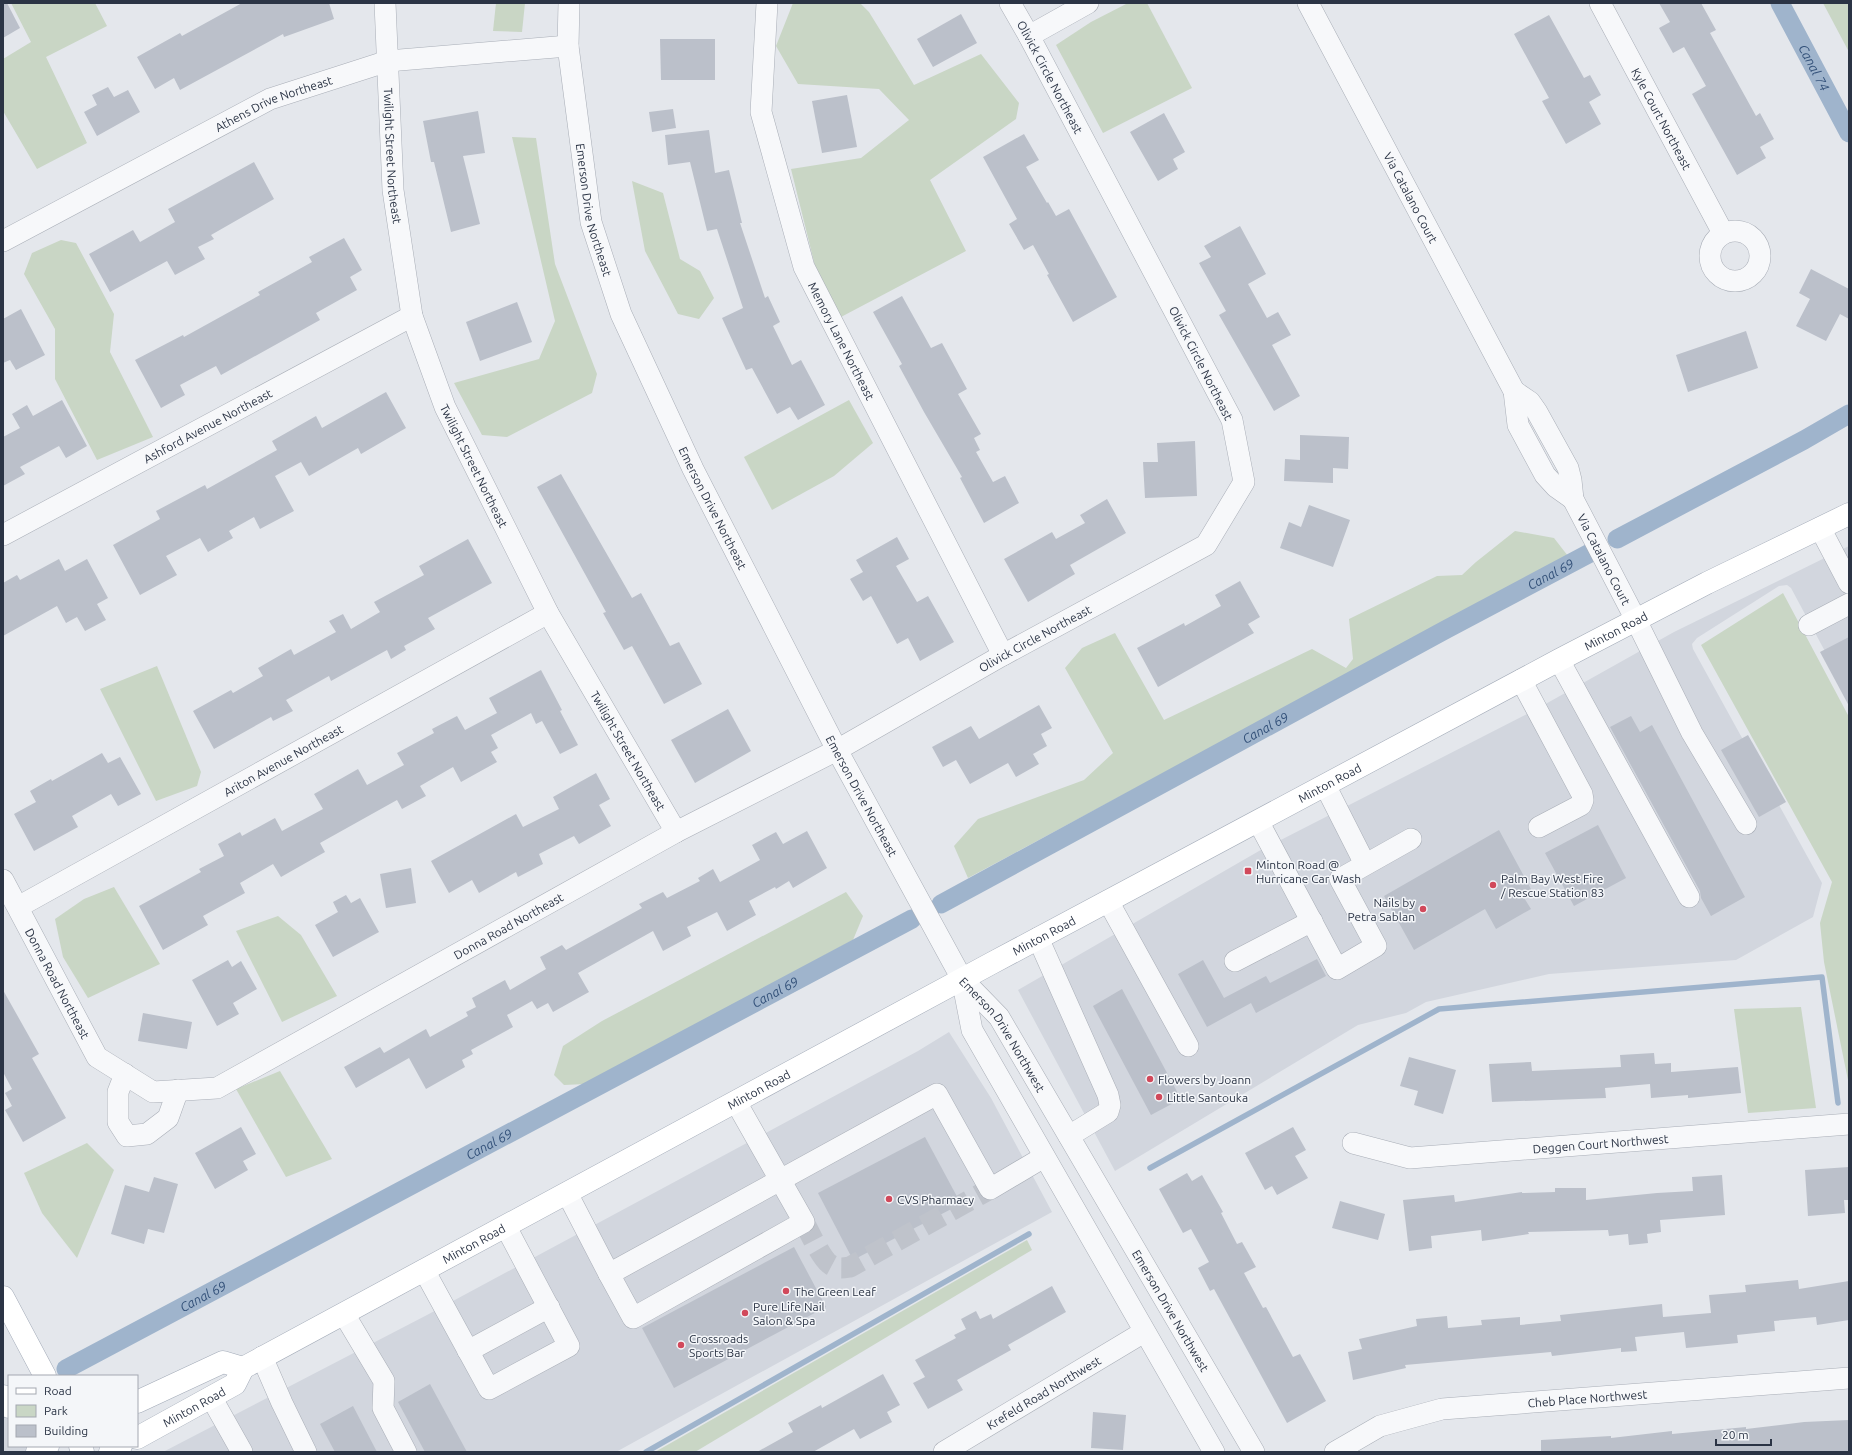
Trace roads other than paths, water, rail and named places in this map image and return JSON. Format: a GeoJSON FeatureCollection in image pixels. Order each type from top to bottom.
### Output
{"type":"FeatureCollection","features":[{"type":"Feature","properties":{"kind":"main road","name":"Minton Road"},"geometry":{"type":"LineString","coordinates":[[138,1437],[234,1384],[243,1368],[262,1357],[506,1227],[962,979],[1559,660],[1849,514]]}},
{"type":"Feature","properties":{"kind":"main road"},"geometry":{"type":"LineString","coordinates":[[3,1297],[44,1375]]}},
{"type":"Feature","properties":{"kind":"main road","name":"Minton Road"},"geometry":{"type":"LineString","coordinates":[[138,1402],[224,1362],[243,1368]]}},
{"type":"Feature","properties":{"kind":"main road"},"geometry":{"type":"LineString","coordinates":[[3,1396],[8,1405]]}},
{"type":"Feature","properties":{"kind":"main road"},"geometry":{"type":"LineString","coordinates":[[37,1452],[46,1447]]}},
{"type":"Feature","properties":{"kind":"main road"},"geometry":{"type":"LineString","coordinates":[[110,1452],[120,1447]]}},
{"type":"Feature","properties":{"kind":"street","name":"Twilight Street Northeast"},"geometry":{"type":"LineString","coordinates":[[385,3],[393,190],[412,316],[445,407],[548,613],[676,832]]}},
{"type":"Feature","properties":{"kind":"street","name":"Emerson Drive Northeast"},"geometry":{"type":"LineString","coordinates":[[569,3],[568,46],[590,222],[621,314],[693,469],[837,750],[962,979]]}},
{"type":"Feature","properties":{"kind":"street","name":"Memory Lane Northeast"},"geometry":{"type":"LineString","coordinates":[[767,3],[761,112],[804,267],[1003,655]]}},
{"type":"Feature","properties":{"kind":"street","name":"Olivick Circle Northeast"},"geometry":{"type":"LineString","coordinates":[[837,750],[1003,655],[1206,546],[1244,482],[1232,420],[1029,36],[1010,3]]}},
{"type":"Feature","properties":{"kind":"street"},"geometry":{"type":"LineString","coordinates":[[1029,36],[1088,3]]}},
{"type":"Feature","properties":{"kind":"street","name":"Via Catalano Court"},"geometry":{"type":"LineString","coordinates":[[1308,3],[1514,391],[1518,425],[1545,475],[1556,487],[1573,499]]}},
{"type":"Feature","properties":{"kind":"street","name":"Kyle Court Northeast"},"geometry":{"type":"LineString","coordinates":[[1600,3],[1723,233]]}},
{"type":"Feature","properties":{"kind":"street","name":"Athens Drive Northeast"},"geometry":{"type":"LineString","coordinates":[[3,241],[270,99],[388,61],[568,46]]}},
{"type":"Feature","properties":{"kind":"street","name":"Ashford Avenue Northeast"},"geometry":{"type":"LineString","coordinates":[[3,535],[412,316]]}},
{"type":"Feature","properties":{"kind":"street","name":"Via Catalano Court"},"geometry":{"type":"LineString","coordinates":[[1514,391],[1530,402],[1568,468],[1573,499],[1636,620],[1692,733],[1746,824]]}},
{"type":"Feature","properties":{"kind":"street"},"geometry":{"type":"LineString","coordinates":[[1533,453],[1554,442]]}},
{"type":"Feature","properties":{"kind":"street"},"geometry":{"type":"LineString","coordinates":[[1820,528],[1849,583]]}},
{"type":"Feature","properties":{"kind":"street"},"geometry":{"type":"LineString","coordinates":[[1809,625],[1849,604]]}},
{"type":"Feature","properties":{"kind":"street","name":"Ariton Avenue Northeast"},"geometry":{"type":"LineString","coordinates":[[18,907],[548,613]]}},
{"type":"Feature","properties":{"kind":"street"},"geometry":{"type":"LineString","coordinates":[[1559,660],[1689,897]]}},
{"type":"Feature","properties":{"kind":"street"},"geometry":{"type":"LineString","coordinates":[[1521,680],[1582,794],[1583,800],[1581,805],[1539,827]]}},
{"type":"Feature","properties":{"kind":"street","name":"Donna Road Northeast"},"geometry":{"type":"LineString","coordinates":[[3,880],[97,1057],[153,1092],[217,1088],[676,832],[837,750]]}},
{"type":"Feature","properties":{"kind":"street"},"geometry":{"type":"LineString","coordinates":[[1325,785],[1365,864]]}},
{"type":"Feature","properties":{"kind":"street"},"geometry":{"type":"LineString","coordinates":[[1258,821],[1337,969],[1376,946],[1340,879],[1411,839]]}},
{"type":"Feature","properties":{"kind":"street"},"geometry":{"type":"LineString","coordinates":[[1108,901],[1188,1046]]}},
{"type":"Feature","properties":{"kind":"street"},"geometry":{"type":"LineString","coordinates":[[1235,961],[1312,921]]}},
{"type":"Feature","properties":{"kind":"street"},"geometry":{"type":"LineString","coordinates":[[1038,938],[1108,1095],[1110,1105],[1108,1112],[1069,1136]]}},
{"type":"Feature","properties":{"kind":"street","name":"Emerson Drive Northwest"},"geometry":{"type":"LineString","coordinates":[[962,979],[1000,1017],[1254,1452]]}},
{"type":"Feature","properties":{"kind":"street","name":"Emerson Drive Northwest"},"geometry":{"type":"LineString","coordinates":[[962,979],[972,1030],[1214,1452]]}},
{"type":"Feature","properties":{"kind":"street"},"geometry":{"type":"LineString","coordinates":[[125,1074],[118,1092],[118,1122],[127,1136],[147,1134],[168,1118],[178,1090]]}},
{"type":"Feature","properties":{"kind":"street"},"geometry":{"type":"LineString","coordinates":[[609,1274],[937,1094],[990,1189],[1044,1157]]}},
{"type":"Feature","properties":{"kind":"street"},"geometry":{"type":"LineString","coordinates":[[567,1193],[633,1318],[804,1222],[736,1102]]}},
{"type":"Feature","properties":{"kind":"street","name":"Deggen Court Northwest"},"geometry":{"type":"LineString","coordinates":[[1353,1143],[1410,1158],[1849,1124]]}},
{"type":"Feature","properties":{"kind":"street"},"geometry":{"type":"LineString","coordinates":[[424,1270],[489,1389],[569,1346],[506,1227]]}},
{"type":"Feature","properties":{"kind":"street"},"geometry":{"type":"LineString","coordinates":[[468,1351],[549,1307]]}},
{"type":"Feature","properties":{"kind":"street"},"geometry":{"type":"LineString","coordinates":[[344,1314],[384,1381],[383,1408],[406,1452]]}},
{"type":"Feature","properties":{"kind":"street","name":"Krefeld Road Northwest"},"geometry":{"type":"LineString","coordinates":[[944,1452],[1144,1332]]}},
{"type":"Feature","properties":{"kind":"street"},"geometry":{"type":"LineString","coordinates":[[262,1357],[282,1404],[306,1452]]}},
{"type":"Feature","properties":{"kind":"street","name":"Cheb Place Northwest"},"geometry":{"type":"LineString","coordinates":[[1335,1452],[1380,1426],[1442,1409],[1849,1378]]}},
{"type":"Feature","properties":{"kind":"street"},"geometry":{"type":"LineString","coordinates":[[211,1397],[242,1452]]}},
{"type":"Feature","properties":{"kind":"waterway","name":"Canal 74"},"geometry":{"type":"LineString","coordinates":[[1780,3],[1849,133]]}},
{"type":"Feature","properties":{"kind":"waterway","name":"Canal 69"},"geometry":{"type":"LineString","coordinates":[[1617,539],[1804,440],[1849,414]]}},
{"type":"Feature","properties":{"kind":"waterway","name":"Canal 69"},"geometry":{"type":"LineString","coordinates":[[941,904],[1445,630],[1590,553]]}},
{"type":"Feature","properties":{"kind":"waterway","name":"Canal 69"},"geometry":{"type":"LineString","coordinates":[[66,1369],[912,919]]}},
{"type":"Feature","properties":{"kind":"waterway"},"geometry":{"type":"LineString","coordinates":[[1150,1168],[1439,1009],[1822,977],[1838,1103]]}},
{"type":"Feature","properties":{"kind":"waterway"},"geometry":{"type":"LineString","coordinates":[[646,1452],[1029,1234]]}},
{"type":"Feature","properties":{"kind":"tunnel"},"geometry":{"type":"LineString","coordinates":[[804,1222],[820,1252],[831,1265],[838,1268],[850,1267],[990,1189]]}},
{"type":"Feature","properties":{"kind":"place","name":"Minton Road @ Hurricane Car Wash"},"geometry":{"type":"Point","coordinates":[1248,871]}},
{"type":"Feature","properties":{"kind":"place","name":"Palm Bay West Fire / Rescue Station 83"},"geometry":{"type":"Point","coordinates":[1493,885]}},
{"type":"Feature","properties":{"kind":"place","name":"Nails by Petra Sablan"},"geometry":{"type":"Point","coordinates":[1423,909]}},
{"type":"Feature","properties":{"kind":"place","name":"Flowers by Joann"},"geometry":{"type":"Point","coordinates":[1150,1079]}},
{"type":"Feature","properties":{"kind":"place","name":"Little Santouka"},"geometry":{"type":"Point","coordinates":[1159,1097]}},
{"type":"Feature","properties":{"kind":"place","name":"CVS Pharmacy"},"geometry":{"type":"Point","coordinates":[889,1199]}},
{"type":"Feature","properties":{"kind":"place","name":"The Green Leaf"},"geometry":{"type":"Point","coordinates":[786,1291]}},
{"type":"Feature","properties":{"kind":"place","name":"Pure Life Nail Salon & Spa"},"geometry":{"type":"Point","coordinates":[745,1313]}},
{"type":"Feature","properties":{"kind":"place","name":"Crossroads Sports Bar"},"geometry":{"type":"Point","coordinates":[681,1345]}}]}
